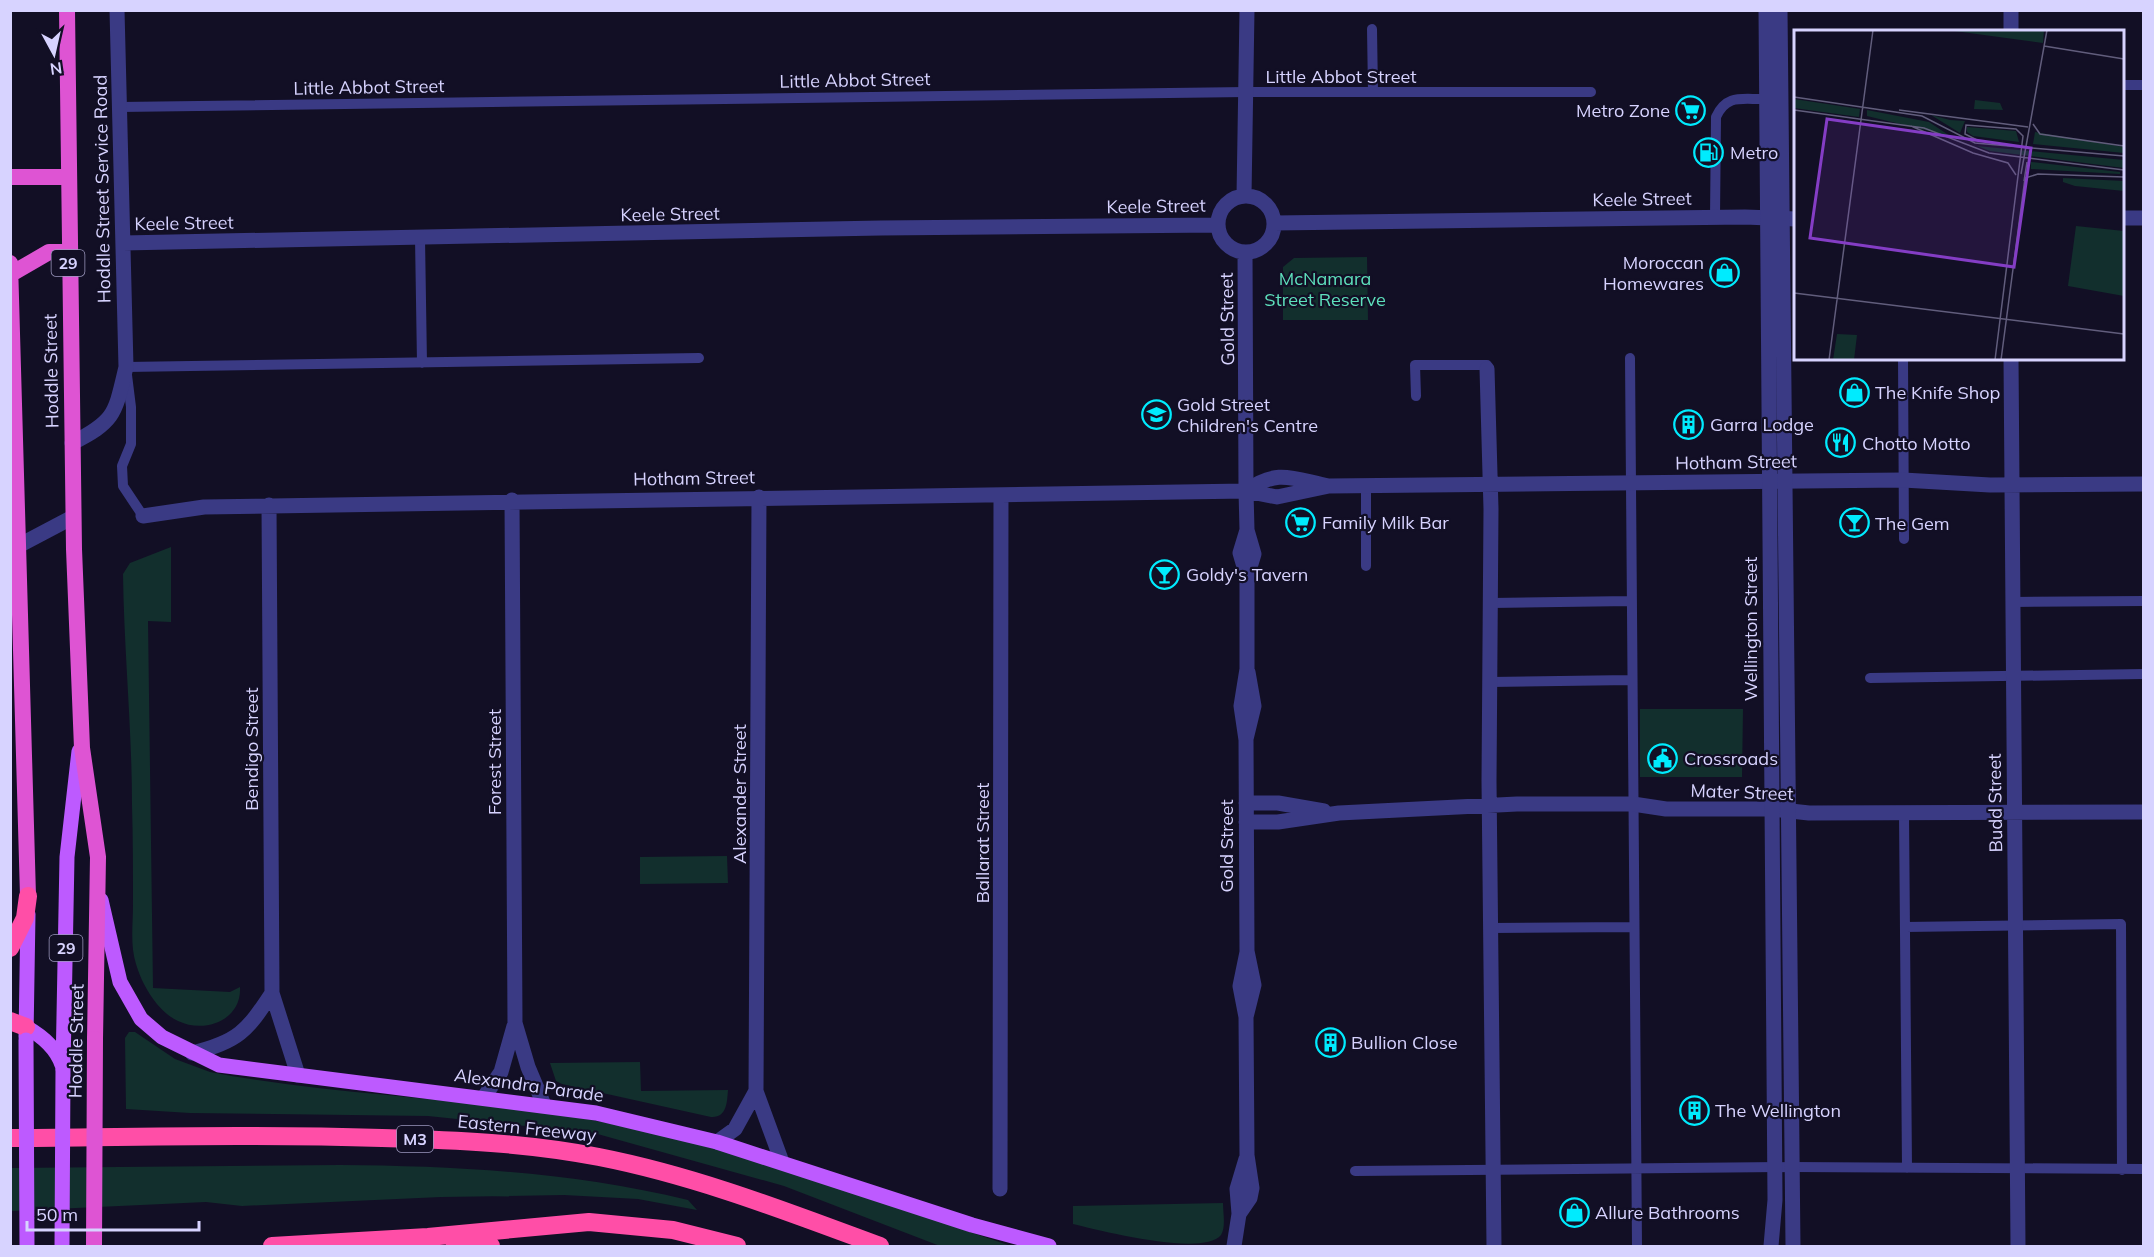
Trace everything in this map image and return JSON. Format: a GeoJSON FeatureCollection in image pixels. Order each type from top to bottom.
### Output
{"type":"FeatureCollection","features":[{"type":"Feature","properties":{"kind":"highway","name":"Hoddle Street"},"geometry":{"type":"LineString","coordinates":[[67,10],[68,252],[73,517],[81,730],[96,836],[98,885],[94,1246]]}},
{"type":"Feature","properties":{"kind":"highway"},"geometry":{"type":"LineString","coordinates":[[10,177],[68,177]]}},
{"type":"Feature","properties":{"kind":"highway"},"geometry":{"type":"LineString","coordinates":[[11,274],[49,252],[68,252]]}},
{"type":"Feature","properties":{"kind":"highway","name":"Hoddle Street"},"geometry":{"type":"LineString","coordinates":[[10,263],[16,718],[28,896]]}},
{"type":"Feature","properties":{"kind":"highway"},"geometry":{"type":"LineString","coordinates":[[10,948],[25,918],[28,896]]}},
{"type":"Feature","properties":{"kind":"highway","name":"Eastern Freeway"},"geometry":{"type":"LineString","coordinates":[[10,1138],[286,1136],[430,1139],[502,1144],[597,1157],[668,1173],[756,1200],[880,1246]]}},
{"type":"Feature","properties":{"kind":"highway"},"geometry":{"type":"LineString","coordinates":[[272,1246],[428,1237],[561,1223],[600,1223],[674,1230],[737,1246]]}},
{"type":"Feature","properties":{"kind":"highway"},"geometry":{"type":"LineString","coordinates":[[428,1237],[491,1246]]}},
{"type":"Feature","properties":{"kind":"main road","name":"Hoddle Street"},"geometry":{"type":"LineString","coordinates":[[62,1246],[67,857],[81,730]]}},
{"type":"Feature","properties":{"kind":"main road","name":"Alexandra Parade"},"geometry":{"type":"LineString","coordinates":[[98,885],[116,967],[130,1004],[147,1025],[192,1053],[227,1066],[596,1113],[717,1142],[972,1225],[1049,1246]]}},
{"type":"Feature","properties":{"kind":"main road","name":"Hoddle Street"},"geometry":{"type":"LineString","coordinates":[[27,1246],[21,1029],[28,896]]}},
{"type":"Feature","properties":{"kind":"main road"},"geometry":{"type":"LineString","coordinates":[[21,1029],[45,1040],[57,1053],[63,1069]]}},
{"type":"Feature","properties":{"kind":"street","name":"Hoddle Street Service Road"},"geometry":{"type":"LineString","coordinates":[[72,442],[99,430],[112,417],[126,368],[117,10]]}},
{"type":"Feature","properties":{"kind":"street"},"geometry":{"type":"LineString","coordinates":[[1244,196],[1246,10]]}},
{"type":"Feature","properties":{"kind":"street","name":"Wellington Street"},"geometry":{"type":"LineString","coordinates":[[1766,10],[1767,99],[1781,219]]}},
{"type":"Feature","properties":{"kind":"street","name":"Wellington Street"},"geometry":{"type":"LineString","coordinates":[[1771,1246],[1775,1213],[1772,808],[1781,219],[1780,10]]}},
{"type":"Feature","properties":{"kind":"street"},"geometry":{"type":"LineString","coordinates":[[2011,10],[2011,30]]}},
{"type":"Feature","properties":{"kind":"street"},"geometry":{"type":"LineString","coordinates":[[1244,196],[1261,201],[1268,207],[1274,223],[1273,232],[1263,247],[1245,252],[1229,247],[1219,234],[1218,225],[1228,202],[1244,196]]}},
{"type":"Feature","properties":{"kind":"street"},"geometry":{"type":"LineString","coordinates":[[2124,218],[2144,218]]}},
{"type":"Feature","properties":{"kind":"street","name":"Keele Street"},"geometry":{"type":"LineString","coordinates":[[1274,223],[1781,219]]}},
{"type":"Feature","properties":{"kind":"street","name":"Keele Street"},"geometry":{"type":"LineString","coordinates":[[123,243],[881,228],[1218,225]]}},
{"type":"Feature","properties":{"kind":"street","name":"Gold Street"},"geometry":{"type":"LineString","coordinates":[[1234,1246],[1239,1214],[1237,1189],[1247,1155],[1246,1017],[1240,986],[1247,951],[1246,740],[1240,706],[1247,669],[1247,577],[1240,553],[1247,530],[1245,252]]}},
{"type":"Feature","properties":{"kind":"street","name":"Budd Street"},"geometry":{"type":"LineString","coordinates":[[2012,360],[2011,485],[2017,926],[2018,1246]]}},
{"type":"Feature","properties":{"kind":"street"},"geometry":{"type":"LineString","coordinates":[[1486,369],[1491,603],[1489,804],[1494,1246]]}},
{"type":"Feature","properties":{"kind":"street","name":"Hotham Street"},"geometry":{"type":"LineString","coordinates":[[143,516],[204,507],[512,500],[759,496],[1001,496],[1246,491],[1277,497],[1329,486],[1366,485],[1904,480],[2011,485],[2144,484]]}},
{"type":"Feature","properties":{"kind":"street","name":"Wellington Street"},"geometry":{"type":"LineString","coordinates":[[1776,481],[1787,813],[1793,1246]]}},
{"type":"Feature","properties":{"kind":"street","name":"Alexander Street"},"geometry":{"type":"LineString","coordinates":[[759,496],[756,1091],[782,1162]]}},
{"type":"Feature","properties":{"kind":"street","name":"Ballarat Street"},"geometry":{"type":"LineString","coordinates":[[1000,1189],[1001,496]]}},
{"type":"Feature","properties":{"kind":"street","name":"Forest Street"},"geometry":{"type":"LineString","coordinates":[[512,500],[515,1023],[528,1067],[544,1105]]}},
{"type":"Feature","properties":{"kind":"street","name":"Bendigo Street"},"geometry":{"type":"LineString","coordinates":[[269,505],[272,993],[298,1075]]}},
{"type":"Feature","properties":{"kind":"street"},"geometry":{"type":"LineString","coordinates":[[14,546],[73,517]]}},
{"type":"Feature","properties":{"kind":"street","name":"Mater Street"},"geometry":{"type":"LineString","coordinates":[[1246,803],[1278,803],[1339,813]]}},
{"type":"Feature","properties":{"kind":"street","name":"Mater Street"},"geometry":{"type":"LineString","coordinates":[[1246,822],[1278,822],[1339,813],[1489,804],[1633,804],[1666,809],[1772,808],[1787,813],[2144,812]]}},
{"type":"Feature","properties":{"kind":"street"},"geometry":{"type":"LineString","coordinates":[[192,1053],[232,1041],[252,1021],[272,993]]}},
{"type":"Feature","properties":{"kind":"street","name":"Forest Street"},"geometry":{"type":"LineString","coordinates":[[484,1097],[501,1072],[515,1023]]}},
{"type":"Feature","properties":{"kind":"street","name":"Alexander Street"},"geometry":{"type":"LineString","coordinates":[[717,1142],[735,1130],[756,1091]]}},
{"type":"Feature","properties":{"kind":"lane"},"geometry":{"type":"LineString","coordinates":[[1372,29],[1373,92]]}},
{"type":"Feature","properties":{"kind":"lane"},"geometry":{"type":"LineString","coordinates":[[2124,85],[2144,85]]}},
{"type":"Feature","properties":{"kind":"lane","name":"Little Abbot Street"},"geometry":{"type":"LineString","coordinates":[[120,107],[1245,92],[1591,92]]}},
{"type":"Feature","properties":{"kind":"lane"},"geometry":{"type":"LineString","coordinates":[[1715,218],[1716,117],[1721,105],[1731,99],[1767,99]]}},
{"type":"Feature","properties":{"kind":"lane"},"geometry":{"type":"LineString","coordinates":[[420,238],[422,363]]}},
{"type":"Feature","properties":{"kind":"lane"},"geometry":{"type":"LineString","coordinates":[[126,368],[699,358]]}},
{"type":"Feature","properties":{"kind":"lane"},"geometry":{"type":"LineString","coordinates":[[1630,358],[1632,927],[1637,1246]]}},
{"type":"Feature","properties":{"kind":"lane"},"geometry":{"type":"LineString","coordinates":[[1903,360],[1904,539]]}},
{"type":"Feature","properties":{"kind":"lane"},"geometry":{"type":"LineString","coordinates":[[1416,396],[1415,365],[1487,365],[1486,369]]}},
{"type":"Feature","properties":{"kind":"lane","name":"Hoddle Street Service Road"},"geometry":{"type":"LineString","coordinates":[[126,368],[131,406],[131,444],[122,466],[123,486],[143,516]]}},
{"type":"Feature","properties":{"kind":"lane"},"geometry":{"type":"LineString","coordinates":[[1366,485],[1366,566]]}},
{"type":"Feature","properties":{"kind":"lane"},"geometry":{"type":"LineString","coordinates":[[1491,603],[1631,601]]}},
{"type":"Feature","properties":{"kind":"lane"},"geometry":{"type":"LineString","coordinates":[[2013,602],[2144,601]]}},
{"type":"Feature","properties":{"kind":"lane"},"geometry":{"type":"LineString","coordinates":[[1870,678],[2144,674]]}},
{"type":"Feature","properties":{"kind":"lane"},"geometry":{"type":"LineString","coordinates":[[1490,682],[1631,680]]}},
{"type":"Feature","properties":{"kind":"lane"},"geometry":{"type":"LineString","coordinates":[[1904,814],[1907,1168]]}},
{"type":"Feature","properties":{"kind":"lane"},"geometry":{"type":"LineString","coordinates":[[1905,927],[2121,924],[2122,1170]]}},
{"type":"Feature","properties":{"kind":"lane"},"geometry":{"type":"LineString","coordinates":[[1490,928],[1632,927]]}},
{"type":"Feature","properties":{"kind":"lane"},"geometry":{"type":"LineString","coordinates":[[1354,1171],[1774,1169],[1792,1167],[2144,1169]]}},
{"type":"Feature","properties":{"kind":"green space","name":"McNamara Street Reserve"},"geometry":{"type":"Polygon","coordinates":[[[1367,257],[1368,320],[1283,320],[1283,267],[1294,258],[1367,257]]]}},
{"type":"Feature","properties":{"kind":"green space"},"geometry":{"type":"Polygon","coordinates":[[[171,547],[171,622],[148,621],[153,988],[230,992],[240,987],[235,1008],[228,1016],[210,1025],[199,1026],[178,1021],[158,1005],[139,972],[132,942],[132,776],[123,574],[130,563],[171,547]]]}},
{"type":"Feature","properties":{"kind":"green space"},"geometry":{"type":"Polygon","coordinates":[[[1640,709],[1743,709],[1742,777],[1640,777],[1640,709]]]}},
{"type":"Feature","properties":{"kind":"green space"},"geometry":{"type":"Polygon","coordinates":[[[727,856],[728,883],[640,884],[640,857],[727,856]]]}},
{"type":"Feature","properties":{"kind":"green space"},"geometry":{"type":"Polygon","coordinates":[[[129,1032],[135,1032],[175,1059],[210,1072],[308,1087],[505,1107],[602,1122],[654,1133],[808,1177],[1011,1246],[940,1246],[784,1186],[594,1133],[428,1116],[190,1113],[126,1109],[125,1038],[129,1032]]]}},
{"type":"Feature","properties":{"kind":"green space"},"geometry":{"type":"Polygon","coordinates":[[[640,1062],[641,1091],[728,1090],[723,1112],[716,1117],[711,1117],[562,1084],[556,1081],[550,1063],[640,1062]]]}},
{"type":"Feature","properties":{"kind":"green space"},"geometry":{"type":"Polygon","coordinates":[[[340,1165],[472,1169],[558,1177],[645,1190],[688,1200],[697,1210],[638,1199],[564,1195],[441,1197],[242,1206],[206,1202],[11,1211],[10,1168],[340,1165]]]}},
{"type":"Feature","properties":{"kind":"green space"},"geometry":{"type":"Polygon","coordinates":[[[1223,1203],[1224,1224],[1221,1235],[1211,1241],[1194,1244],[1151,1240],[1073,1224],[1073,1206],[1223,1203]]]}},
{"type":"Feature","properties":{"kind":"place","name":"Metro Zone"},"geometry":{"type":"Point","coordinates":[1691,110]}},
{"type":"Feature","properties":{"kind":"place","name":"Metro"},"geometry":{"type":"Point","coordinates":[1709,152]}},
{"type":"Feature","properties":{"kind":"place","name":"Moroccan Homewares"},"geometry":{"type":"Point","coordinates":[1725,272]}},
{"type":"Feature","properties":{"kind":"place","name":"The Knife Shop"},"geometry":{"type":"Point","coordinates":[1854,392]}},
{"type":"Feature","properties":{"kind":"place","name":"Gold Street Children's Centre"},"geometry":{"type":"Point","coordinates":[1156,414]}},
{"type":"Feature","properties":{"kind":"place","name":"Garra Lodge"},"geometry":{"type":"Point","coordinates":[1689,424]}},
{"type":"Feature","properties":{"kind":"place","name":"Chotto Motto"},"geometry":{"type":"Point","coordinates":[1841,443]}},
{"type":"Feature","properties":{"kind":"place","name":"Family Milk Bar"},"geometry":{"type":"Point","coordinates":[1301,522]}},
{"type":"Feature","properties":{"kind":"place","name":"The Gem"},"geometry":{"type":"Point","coordinates":[1854,523]}},
{"type":"Feature","properties":{"kind":"place","name":"Goldy's Tavern"},"geometry":{"type":"Point","coordinates":[1165,574]}},
{"type":"Feature","properties":{"kind":"place","name":"Crossroads"},"geometry":{"type":"Point","coordinates":[1663,758]}},
{"type":"Feature","properties":{"kind":"place","name":"Bullion Close"},"geometry":{"type":"Point","coordinates":[1330,1042]}},
{"type":"Feature","properties":{"kind":"place","name":"The Wellington"},"geometry":{"type":"Point","coordinates":[1694,1110]}},
{"type":"Feature","properties":{"kind":"place","name":"Allure Bathrooms"},"geometry":{"type":"Point","coordinates":[1574,1212]}}]}
